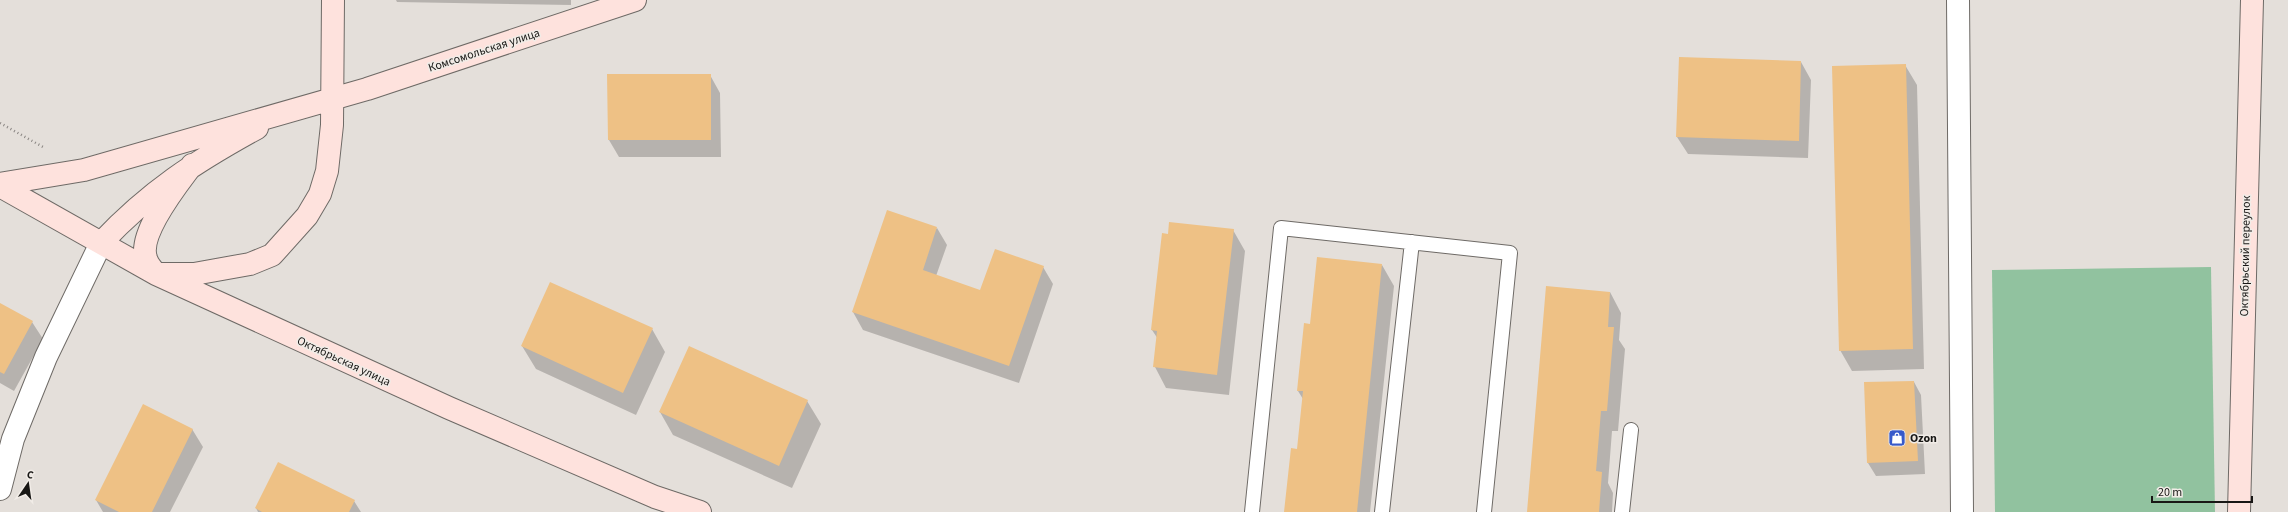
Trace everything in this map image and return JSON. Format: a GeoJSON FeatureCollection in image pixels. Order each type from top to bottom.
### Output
{"type":"FeatureCollection","features":[{"type":"Feature","properties":{"kind":"main road"},"geometry":{"type":"LineString","coordinates":[[192,165],[164,202],[150,233],[146,248],[146,261],[156,274],[194,274],[250,264],[272,255],[307,216],[320,194],[327,172],[332,126],[331,98],[333,0]]}},
{"type":"Feature","properties":{"kind":"main road","name":"Комсомольская улица"},"geometry":{"type":"LineString","coordinates":[[294,109],[374,86],[635,0]]}},
{"type":"Feature","properties":{"kind":"main road","name":"Октябрьский переулок"},"geometry":{"type":"LineString","coordinates":[[2239,512],[2252,0]]}},
{"type":"Feature","properties":{"kind":"main road"},"geometry":{"type":"LineString","coordinates":[[0,185],[84,170],[294,109],[304,108],[316,112],[326,117],[332,126]]}},
{"type":"Feature","properties":{"kind":"main road"},"geometry":{"type":"LineString","coordinates":[[101,243],[149,196],[192,165],[294,109]]}},
{"type":"Feature","properties":{"kind":"main road","name":"Октябрьская улица"},"geometry":{"type":"LineString","coordinates":[[0,185],[156,274],[449,408],[655,497],[700,512]]}},
{"type":"Feature","properties":{"kind":"street"},"geometry":{"type":"LineString","coordinates":[[1958,0],[1962,512]]}},
{"type":"Feature","properties":{"kind":"street"},"geometry":{"type":"LineString","coordinates":[[0,489],[12,439],[46,358],[101,243]]}},
{"type":"Feature","properties":{"kind":"lane"},"geometry":{"type":"LineString","coordinates":[[1252,512],[1281,228],[1510,253],[1484,512]]}},
{"type":"Feature","properties":{"kind":"lane"},"geometry":{"type":"LineString","coordinates":[[1382,512],[1412,242]]}},
{"type":"Feature","properties":{"kind":"lane"},"geometry":{"type":"LineString","coordinates":[[1622,512],[1631,430]]}},
{"type":"Feature","properties":{"kind":"green space"},"geometry":{"type":"Polygon","coordinates":[[[2211,267],[2215,512],[1995,512],[1992,270],[2211,267]]]}},
{"type":"Feature","properties":{"kind":"building"},"geometry":{"type":"Polygon","coordinates":[[[1679,57],[1801,61],[1799,141],[1676,137],[1679,57]]]}},
{"type":"Feature","properties":{"kind":"building"},"geometry":{"type":"Polygon","coordinates":[[[1906,64],[1913,349],[1839,351],[1832,66],[1906,64]]]}},
{"type":"Feature","properties":{"kind":"building"},"geometry":{"type":"Polygon","coordinates":[[[607,74],[711,74],[711,140],[608,140],[607,74]]]}},
{"type":"Feature","properties":{"kind":"building"},"geometry":{"type":"Polygon","coordinates":[[[887,210],[937,227],[923,270],[980,290],[995,249],[1044,266],[1009,366],[852,312],[887,210]]]}},
{"type":"Feature","properties":{"kind":"building"},"geometry":{"type":"Polygon","coordinates":[[[1169,222],[1234,229],[1217,375],[1153,367],[1157,331],[1151,330],[1162,233],[1168,234],[1169,222]]]}},
{"type":"Feature","properties":{"kind":"building"},"geometry":{"type":"Polygon","coordinates":[[[1317,257],[1382,264],[1357,512],[1284,512],[1291,448],[1297,449],[1303,391],[1297,391],[1304,323],[1310,324],[1317,257]]]}},
{"type":"Feature","properties":{"kind":"building"},"geometry":{"type":"Polygon","coordinates":[[[550,282],[653,328],[623,393],[521,346],[550,282]]]}},
{"type":"Feature","properties":{"kind":"building"},"geometry":{"type":"Polygon","coordinates":[[[1546,286],[1610,292],[1608,327],[1614,327],[1607,411],[1601,411],[1596,471],[1602,472],[1599,512],[1527,512],[1546,286]]]}},
{"type":"Feature","properties":{"kind":"building"},"geometry":{"type":"Polygon","coordinates":[[[0,303],[33,321],[4,374],[0,372],[0,303]]]}},
{"type":"Feature","properties":{"kind":"building"},"geometry":{"type":"Polygon","coordinates":[[[689,346],[808,400],[779,466],[659,412],[689,346]]]}},
{"type":"Feature","properties":{"kind":"building"},"geometry":{"type":"Polygon","coordinates":[[[1914,381],[1918,461],[1867,463],[1864,382],[1914,381]]]}},
{"type":"Feature","properties":{"kind":"building"},"geometry":{"type":"Polygon","coordinates":[[[143,404],[193,429],[152,512],[119,512],[95,500],[143,404]]]}},
{"type":"Feature","properties":{"kind":"building"},"geometry":{"type":"Polygon","coordinates":[[[278,462],[355,500],[349,512],[262,512],[255,508],[278,462]]]}},
{"type":"Feature","properties":{"kind":"place","name":"Ozon"},"geometry":{"type":"Point","coordinates":[1897,438]}}]}
